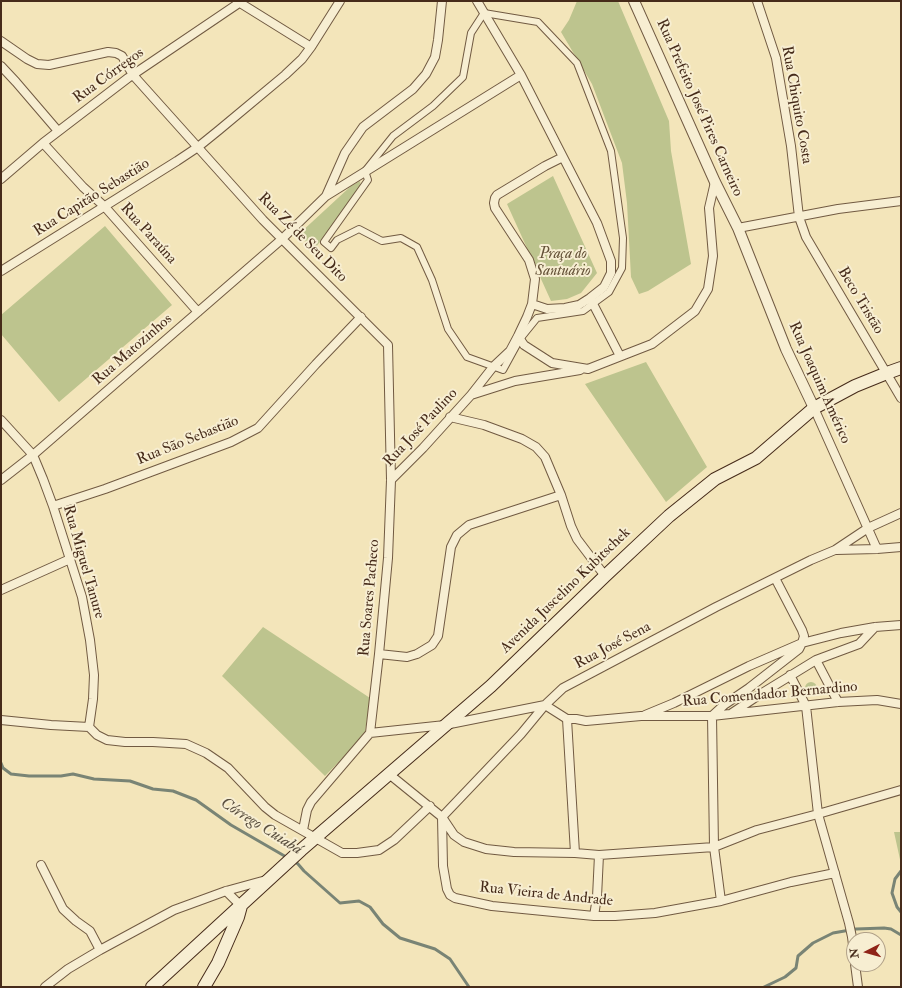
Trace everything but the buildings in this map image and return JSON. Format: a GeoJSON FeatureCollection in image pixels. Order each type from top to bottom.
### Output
{"type":"FeatureCollection","features":[{"type":"Feature","properties":{"kind":"main road","name":"Avenida Juscelino Kubitschek"},"geometry":{"type":"LineString","coordinates":[[152,987],[301,850],[491,686],[669,516],[715,480],[756,458],[814,408],[855,386],[887,372],[901,368]]}},
{"type":"Feature","properties":{"kind":"main road"},"geometry":{"type":"LineString","coordinates":[[204,987],[218,963],[238,917],[241,906]]}},
{"type":"Feature","properties":{"kind":"street","name":"Rua Capitão Sebastião"},"geometry":{"type":"LineString","coordinates":[[1,271],[105,207],[198,147],[285,75],[302,58],[311,47],[340,1]]}},
{"type":"Feature","properties":{"kind":"street"},"geometry":{"type":"LineString","coordinates":[[326,196],[344,153],[363,127],[413,89],[426,74],[435,57],[442,1]]}},
{"type":"Feature","properties":{"kind":"street"},"geometry":{"type":"LineString","coordinates":[[471,395],[494,366],[510,350],[519,337],[537,318],[583,311],[604,287],[611,273],[611,261],[597,222],[521,76],[476,1]]}},
{"type":"Feature","properties":{"kind":"street","name":"Rua Prefeito José Pires Carneiro"},"geometry":{"type":"LineString","coordinates":[[634,1],[715,182],[738,228]]}},
{"type":"Feature","properties":{"kind":"street","name":"Rua Chiquito Costa"},"geometry":{"type":"LineString","coordinates":[[757,1],[776,58],[791,146],[799,217]]}},
{"type":"Feature","properties":{"kind":"street"},"geometry":{"type":"LineString","coordinates":[[238,2],[311,47]]}},
{"type":"Feature","properties":{"kind":"street","name":"Rua Córregos"},"geometry":{"type":"LineString","coordinates":[[1,179],[42,143],[133,75],[238,2]]}},
{"type":"Feature","properties":{"kind":"street"},"geometry":{"type":"LineString","coordinates":[[365,171],[393,136],[433,106],[463,77],[471,33],[484,13]]}},
{"type":"Feature","properties":{"kind":"street"},"geometry":{"type":"LineString","coordinates":[[484,13],[538,22],[577,63],[611,151],[623,238],[622,268],[609,292],[592,301],[564,308],[547,309],[532,304]]}},
{"type":"Feature","properties":{"kind":"street","name":"Rua Zé de Seu Dito"},"geometry":{"type":"LineString","coordinates":[[1,41],[37,64],[49,65],[108,52],[116,53],[122,56],[133,75],[263,220],[362,317],[388,345]]}},
{"type":"Feature","properties":{"kind":"street"},"geometry":{"type":"LineString","coordinates":[[1,66],[58,132]]}},
{"type":"Feature","properties":{"kind":"street"},"geometry":{"type":"LineString","coordinates":[[326,196],[521,76]]}},
{"type":"Feature","properties":{"kind":"street","name":"Rua Paraúna"},"geometry":{"type":"LineString","coordinates":[[42,143],[83,187],[105,207],[198,312]]}},
{"type":"Feature","properties":{"kind":"street"},"geometry":{"type":"LineString","coordinates":[[519,337],[532,304],[534,279],[529,260],[495,208],[494,198],[563,156]]}},
{"type":"Feature","properties":{"kind":"street"},"geometry":{"type":"LineString","coordinates":[[365,171],[368,180],[324,242],[331,248],[337,240],[358,229],[382,241],[401,238],[417,247],[432,280],[448,329],[467,357],[494,366]]}},
{"type":"Feature","properties":{"kind":"street"},"geometry":{"type":"LineString","coordinates":[[519,337],[524,345],[552,363],[588,369],[652,344],[695,311],[708,289],[713,256],[709,208],[715,182]]}},
{"type":"Feature","properties":{"kind":"street","name":"Rua Matozinhos"},"geometry":{"type":"LineString","coordinates":[[1,480],[33,455],[282,239],[326,196]]}},
{"type":"Feature","properties":{"kind":"street"},"geometry":{"type":"LineString","coordinates":[[738,228],[838,209],[901,201]]}},
{"type":"Feature","properties":{"kind":"street","name":"Beco Tristão"},"geometry":{"type":"LineString","coordinates":[[799,217],[806,238],[887,372],[901,398]]}},
{"type":"Feature","properties":{"kind":"street","name":"Rua Joaquim Américo"},"geometry":{"type":"LineString","coordinates":[[738,228],[786,349],[877,549]]}},
{"type":"Feature","properties":{"kind":"street"},"geometry":{"type":"LineString","coordinates":[[592,301],[620,356]]}},
{"type":"Feature","properties":{"kind":"street","name":"Rua São Sebastião"},"geometry":{"type":"LineString","coordinates":[[53,506],[105,489],[224,445],[258,428],[316,364],[362,317]]}},
{"type":"Feature","properties":{"kind":"street","name":"Rua Soares Pacheco"},"geometry":{"type":"LineString","coordinates":[[370,734],[388,558],[391,480],[388,345]]}},
{"type":"Feature","properties":{"kind":"street","name":"Rua José Paulino"},"geometry":{"type":"LineString","coordinates":[[391,480],[471,395],[515,381],[588,369]]}},
{"type":"Feature","properties":{"kind":"street"},"geometry":{"type":"LineString","coordinates":[[450,417],[484,425],[522,439],[536,447],[545,457],[577,539],[605,576]]}},
{"type":"Feature","properties":{"kind":"street","name":"Rua Miguel Tanure"},"geometry":{"type":"LineString","coordinates":[[1,420],[33,455],[53,506],[82,597],[91,647],[94,675],[93,699],[89,727]]}},
{"type":"Feature","properties":{"kind":"street"},"geometry":{"type":"LineString","coordinates":[[379,654],[406,657],[418,654],[432,645],[438,636],[451,547],[457,535],[469,525],[561,496]]}},
{"type":"Feature","properties":{"kind":"street"},"geometry":{"type":"LineString","coordinates":[[835,550],[868,528],[901,513]]}},
{"type":"Feature","properties":{"kind":"street"},"geometry":{"type":"LineString","coordinates":[[835,550],[877,549],[901,546]]}},
{"type":"Feature","properties":{"kind":"street","name":"Rua José Sena"},"geometry":{"type":"LineString","coordinates":[[442,817],[521,734],[545,705],[563,688],[716,607],[811,560],[835,550]]}},
{"type":"Feature","properties":{"kind":"street"},"geometry":{"type":"LineString","coordinates":[[1,590],[70,559]]}},
{"type":"Feature","properties":{"kind":"street"},"geometry":{"type":"LineString","coordinates":[[721,901],[714,847],[712,716],[799,649],[802,643],[804,636],[802,630],[775,578]]}},
{"type":"Feature","properties":{"kind":"street","name":"Rua Comendador Bernardino"},"geometry":{"type":"LineString","coordinates":[[641,716],[674,703],[749,666],[802,643],[841,633],[875,627],[901,625]]}},
{"type":"Feature","properties":{"kind":"street"},"geometry":{"type":"LineString","coordinates":[[730,714],[758,695],[816,660],[859,644],[875,627]]}},
{"type":"Feature","properties":{"kind":"street"},"geometry":{"type":"LineString","coordinates":[[816,660],[838,702]]}},
{"type":"Feature","properties":{"kind":"street"},"geometry":{"type":"LineString","coordinates":[[790,675],[806,706],[818,814],[851,932]]}},
{"type":"Feature","properties":{"kind":"street","name":"Rua Comendador Bernardino"},"geometry":{"type":"LineString","coordinates":[[545,705],[567,719],[586,721],[641,716],[712,716],[838,702],[877,700],[901,704]]}},
{"type":"Feature","properties":{"kind":"street"},"geometry":{"type":"LineString","coordinates":[[303,830],[307,810],[311,802],[370,734],[445,726],[545,705]]}},
{"type":"Feature","properties":{"kind":"street"},"geometry":{"type":"LineString","coordinates":[[567,719],[575,853]]}},
{"type":"Feature","properties":{"kind":"street"},"geometry":{"type":"LineString","coordinates":[[1,720],[89,727],[97,735],[107,740],[186,744],[206,753],[228,768],[265,807],[275,815],[342,853],[357,853],[378,850],[394,840],[430,806]]}},
{"type":"Feature","properties":{"kind":"street"},"geometry":{"type":"LineString","coordinates":[[389,774],[430,806],[442,817],[454,835],[464,842],[486,849],[514,852],[599,855],[714,847],[757,830],[901,790]]}},
{"type":"Feature","properties":{"kind":"street","name":"Rua Vieira de Andrade"},"geometry":{"type":"LineString","coordinates":[[442,817],[443,866],[447,889],[450,895],[455,898],[492,906],[594,916],[655,913],[721,901],[791,882],[835,873]]}},
{"type":"Feature","properties":{"kind":"street"},"geometry":{"type":"LineString","coordinates":[[594,916],[599,855]]}},
{"type":"Feature","properties":{"kind":"street"},"geometry":{"type":"LineString","coordinates":[[41,864],[63,909],[90,931],[100,950]]}},
{"type":"Feature","properties":{"kind":"street"},"geometry":{"type":"LineString","coordinates":[[45,987],[68,969],[174,910],[273,876]]}},
{"type":"Feature","properties":{"kind":"street"},"geometry":{"type":"LineString","coordinates":[[226,891],[241,906]]}},
{"type":"Feature","properties":{"kind":"street"},"geometry":{"type":"LineString","coordinates":[[856,972],[858,987]]}},
{"type":"Feature","properties":{"kind":"green space"},"geometry":{"type":"Polygon","coordinates":[[[577,1],[618,1],[669,121],[671,151],[691,264],[648,291],[639,294],[631,277],[627,203],[622,163],[592,84],[561,32],[569,20],[577,1]]]}},
{"type":"Feature","properties":{"kind":"green space","name":"Praça do Santuário"},"geometry":{"type":"Polygon","coordinates":[[[553,176],[597,273],[581,293],[567,299],[551,301],[507,204],[553,176]]]}},
{"type":"Feature","properties":{"kind":"green space"},"geometry":{"type":"Polygon","coordinates":[[[360,181],[361,187],[313,251],[299,234],[351,186],[360,181]]]}},
{"type":"Feature","properties":{"kind":"green space"},"geometry":{"type":"Polygon","coordinates":[[[105,226],[172,305],[59,402],[1,334],[1,315],[105,226]]]}},
{"type":"Feature","properties":{"kind":"green space"},"geometry":{"type":"Polygon","coordinates":[[[646,362],[707,467],[666,502],[585,384],[646,362]]]}},
{"type":"Feature","properties":{"kind":"green space"},"geometry":{"type":"Polygon","coordinates":[[[263,627],[370,698],[363,737],[325,776],[222,676],[263,627]]]}},
{"type":"Feature","properties":{"kind":"green space"},"geometry":{"type":"Polygon","coordinates":[[[809,682],[813,682],[817,688],[813,694],[809,694],[805,690],[805,686],[809,682]]]}},
{"type":"Feature","properties":{"kind":"green space"},"geometry":{"type":"Polygon","coordinates":[[[894,832],[901,832],[901,864],[894,832]]]}},
{"type":"Feature","properties":{"kind":"waterway","name":"Córrego Cuiabá"},"geometry":{"type":"LineString","coordinates":[[1,763],[3,768],[11,774],[29,776],[61,776],[73,774],[94,779],[130,781],[153,789],[173,791],[196,800],[231,825],[288,858]]}},
{"type":"Feature","properties":{"kind":"waterway","name":"Córrego Cuiabá"},"geometry":{"type":"LineString","coordinates":[[294,861],[340,903],[359,901],[370,907],[383,924],[400,938],[435,949],[450,959],[469,987]]}},
{"type":"Feature","properties":{"kind":"waterway","name":"Córrego Cuiabá"},"geometry":{"type":"LineString","coordinates":[[901,871],[895,879],[892,893],[897,907],[901,912]]}},
{"type":"Feature","properties":{"kind":"waterway","name":"Córrego Cuiabá"},"geometry":{"type":"LineString","coordinates":[[764,987],[785,977],[796,968],[798,956],[813,943],[833,933],[856,929],[884,928],[891,929],[901,935]]}}]}
